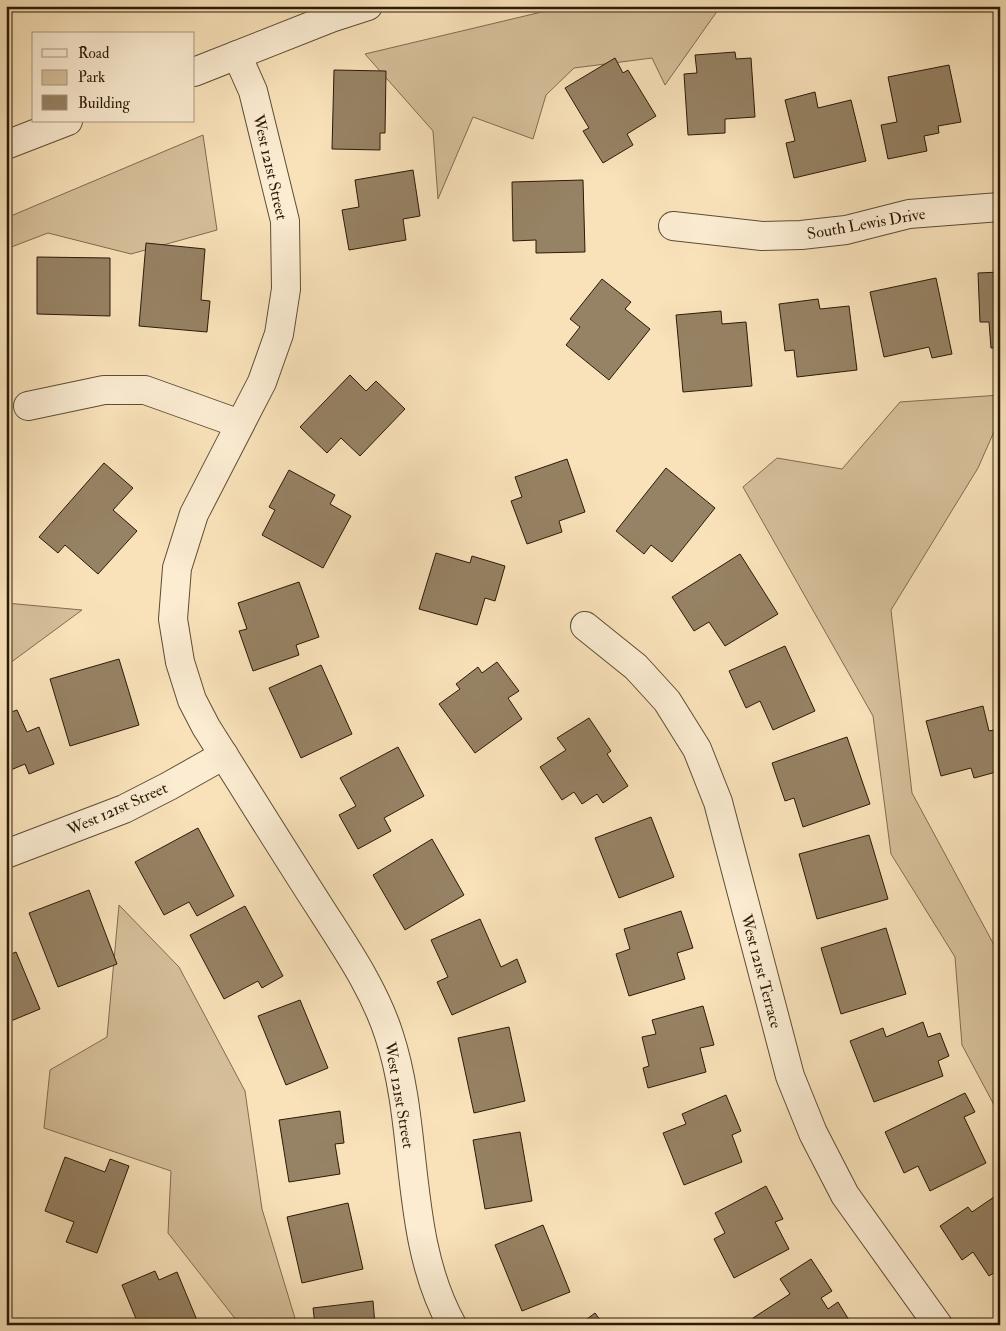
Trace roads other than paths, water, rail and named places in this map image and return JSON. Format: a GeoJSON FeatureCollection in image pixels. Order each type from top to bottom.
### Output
{"type":"FeatureCollection","features":[{"type":"Feature","properties":{"kind":"street"},"geometry":{"type":"LineString","coordinates":[[195,72],[331,18],[368,6]]}},
{"type":"Feature","properties":{"kind":"street","name":"West 121st Street"},"geometry":{"type":"LineString","coordinates":[[237,55],[253,91],[285,221],[286,289],[279,334],[262,382],[194,514],[177,568],[173,619],[180,662],[192,700],[206,727],[366,982],[389,1034],[401,1083],[422,1240],[429,1271],[443,1309],[452,1325]]}},
{"type":"Feature","properties":{"kind":"street"},"geometry":{"type":"LineString","coordinates":[[6,146],[66,122]]}},
{"type":"Feature","properties":{"kind":"street","name":"South Lewis Drive"},"geometry":{"type":"LineString","coordinates":[[673,226],[762,236],[801,234],[846,230],[909,214],[1000,207]]}},
{"type":"Feature","properties":{"kind":"street"},"geometry":{"type":"LineString","coordinates":[[28,406],[104,390],[146,390],[240,424]]}},
{"type":"Feature","properties":{"kind":"street","name":"West 121st Terrace"},"geometry":{"type":"LineString","coordinates":[[585,626],[636,667],[667,702],[697,749],[718,802],[790,1076],[813,1133],[846,1195],[938,1325]]}},
{"type":"Feature","properties":{"kind":"street","name":"West 121st Street"},"geometry":{"type":"LineString","coordinates":[[6,854],[124,809],[170,786],[224,755]]}}]}
